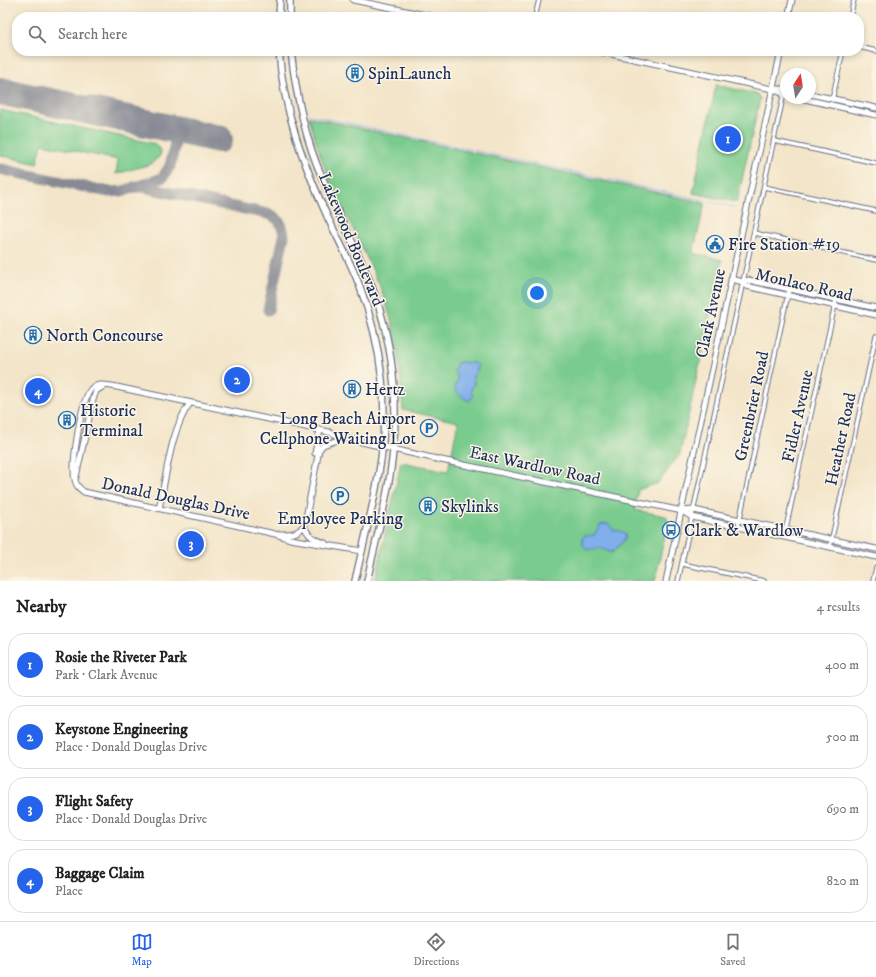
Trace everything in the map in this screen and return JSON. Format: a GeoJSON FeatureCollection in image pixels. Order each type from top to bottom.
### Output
{"type":"FeatureCollection","features":[{"type":"Feature","properties":{"kind":"main road"},"geometry":{"type":"LineString","coordinates":[[279,12],[280,0]]}},
{"type":"Feature","properties":{"kind":"main road"},"geometry":{"type":"LineString","coordinates":[[290,0],[290,12]]}},
{"type":"Feature","properties":{"kind":"main road","name":"Lakewood Boulevard"},"geometry":{"type":"LineString","coordinates":[[280,56],[282,77],[288,111],[302,157],[328,218],[351,265],[368,311],[376,341],[382,375],[384,400],[382,447],[376,492],[355,581]]}},
{"type":"Feature","properties":{"kind":"main road","name":"Lakewood Boulevard"},"geometry":{"type":"LineString","coordinates":[[292,56],[300,109],[313,154],[322,177],[361,261],[379,308],[387,338],[393,374],[395,400],[394,450],[367,581]]}},
{"type":"Feature","properties":{"kind":"main road"},"geometry":{"type":"LineString","coordinates":[[288,111],[300,109]]}},
{"type":"Feature","properties":{"kind":"street"},"geometry":{"type":"LineString","coordinates":[[353,0],[411,12]]}},
{"type":"Feature","properties":{"kind":"street"},"geometry":{"type":"LineString","coordinates":[[536,12],[539,0]]}},
{"type":"Feature","properties":{"kind":"street"},"geometry":{"type":"LineString","coordinates":[[789,12],[792,0]]}},
{"type":"Feature","properties":{"kind":"street"},"geometry":{"type":"LineString","coordinates":[[851,12],[854,0]]}},
{"type":"Feature","properties":{"kind":"street"},"geometry":{"type":"LineString","coordinates":[[864,48],[876,51]]}},
{"type":"Feature","properties":{"kind":"street"},"geometry":{"type":"LineString","coordinates":[[619,56],[780,91]]}},
{"type":"Feature","properties":{"kind":"street","name":"Clark Avenue"},"geometry":{"type":"LineString","coordinates":[[666,581],[780,56]]}},
{"type":"Feature","properties":{"kind":"street"},"geometry":{"type":"LineString","coordinates":[[831,102],[842,56]]}},
{"type":"Feature","properties":{"kind":"street"},"geometry":{"type":"LineString","coordinates":[[816,96],[831,102],[876,114]]}},
{"type":"Feature","properties":{"kind":"street"},"geometry":{"type":"LineString","coordinates":[[816,100],[876,108]]}},
{"type":"Feature","properties":{"kind":"street","name":"Clark Avenue"},"geometry":{"type":"LineString","coordinates":[[678,581],[782,104]]}},
{"type":"Feature","properties":{"kind":"street"},"geometry":{"type":"LineString","coordinates":[[774,140],[876,163]]}},
{"type":"Feature","properties":{"kind":"street"},"geometry":{"type":"LineString","coordinates":[[764,187],[876,211]]}},
{"type":"Feature","properties":{"kind":"street"},"geometry":{"type":"LineString","coordinates":[[754,233],[876,260]]}},
{"type":"Feature","properties":{"kind":"street"},"geometry":{"type":"LineString","coordinates":[[731,279],[743,282]]}},
{"type":"Feature","properties":{"kind":"street","name":"Monlaco Road"},"geometry":{"type":"LineString","coordinates":[[876,308],[748,280],[743,282],[746,286],[876,315]]}},
{"type":"Feature","properties":{"kind":"street","name":"Greenbrier Road"},"geometry":{"type":"LineString","coordinates":[[738,527],[789,289]]}},
{"type":"Feature","properties":{"kind":"street","name":"Fidler Avenue"},"geometry":{"type":"LineString","coordinates":[[784,537],[836,300]]}},
{"type":"Feature","properties":{"kind":"street","name":"Heather Road"},"geometry":{"type":"LineString","coordinates":[[830,547],[876,336]]}},
{"type":"Feature","properties":{"kind":"street","name":"Donald Douglas Drive"},"geometry":{"type":"LineString","coordinates":[[275,534],[84,492],[79,489],[75,482],[74,468],[82,414],[88,393],[94,386],[108,385],[329,432],[344,438],[382,447]]}},
{"type":"Feature","properties":{"kind":"street"},"geometry":{"type":"LineString","coordinates":[[159,508],[176,431],[184,412],[190,403]]}},
{"type":"Feature","properties":{"kind":"street"},"geometry":{"type":"LineString","coordinates":[[316,466],[315,457],[320,430]]}},
{"type":"Feature","properties":{"kind":"street"},"geometry":{"type":"LineString","coordinates":[[275,534],[296,533],[302,529],[320,450],[323,445],[344,438]]}},
{"type":"Feature","properties":{"kind":"street","name":"East Wardlow Road"},"geometry":{"type":"LineString","coordinates":[[382,447],[682,511],[694,510],[876,549]]}},
{"type":"Feature","properties":{"kind":"street","name":"East Wardlow Road"},"geometry":{"type":"LineString","coordinates":[[682,511],[692,518],[876,556]]}},
{"type":"Feature","properties":{"kind":"street"},"geometry":{"type":"LineString","coordinates":[[304,525],[309,535],[314,539],[329,545]]}},
{"type":"Feature","properties":{"kind":"street"},"geometry":{"type":"LineString","coordinates":[[275,534],[290,539],[362,551]]}},
{"type":"Feature","properties":{"kind":"street"},"geometry":{"type":"LineString","coordinates":[[682,564],[764,581]]}},
{"type":"Feature","properties":{"kind":"street"},"geometry":{"type":"LineString","coordinates":[[873,581],[876,568]]}},
{"type":"Feature","properties":{"kind":"green space"},"geometry":{"type":"Polygon","coordinates":[[[716,85],[757,94],[760,99],[737,202],[693,193],[716,85]]]}},
{"type":"Feature","properties":{"kind":"green space"},"geometry":{"type":"Polygon","coordinates":[[[0,110],[156,144],[161,151],[160,156],[151,164],[116,174],[118,160],[42,144],[37,164],[0,155],[0,110]]]}},
{"type":"Feature","properties":{"kind":"green space"},"geometry":{"type":"Polygon","coordinates":[[[309,117],[705,203],[693,253],[722,260],[680,454],[658,483],[638,490],[635,510],[666,516],[668,521],[655,581],[375,581],[401,462],[448,471],[458,422],[403,410],[396,344],[392,323],[380,287],[328,175],[309,117]]]}},
{"type":"Feature","properties":{"kind":"water"},"geometry":{"type":"Polygon","coordinates":[[[474,362],[478,366],[477,371],[473,376],[474,383],[471,390],[473,397],[468,401],[456,391],[455,388],[457,375],[454,370],[457,363],[474,362]]]}},
{"type":"Feature","properties":{"kind":"water"},"geometry":{"type":"Polygon","coordinates":[[[609,524],[613,530],[621,531],[626,534],[625,539],[613,552],[600,548],[587,550],[583,545],[582,538],[584,536],[594,535],[600,525],[609,524]]]}},
{"type":"Feature","properties":{"kind":"waterway"},"geometry":{"type":"LineString","coordinates":[[310,115],[734,207]]}},
{"type":"Feature","properties":{"kind":"taxiway"},"geometry":{"type":"LineString","coordinates":[[0,169],[109,192],[123,191],[163,177],[170,166],[178,130]]}},
{"type":"Feature","properties":{"kind":"taxiway"},"geometry":{"type":"LineString","coordinates":[[134,187],[143,187],[268,214],[278,219],[283,228],[284,236],[268,310]]}},
{"type":"Feature","properties":{"kind":"runway"},"geometry":{"type":"LineString","coordinates":[[0,91],[219,139]]}},
{"type":"Feature","properties":{"kind":"place","name":"SpinLaunch"},"geometry":{"type":"Point","coordinates":[355,73]}},
{"type":"Feature","properties":{"kind":"place","name":"Rosie the Riveter Park"},"geometry":{"type":"Point","coordinates":[728,139]}},
{"type":"Feature","properties":{"kind":"place","name":"Fire Station #19"},"geometry":{"type":"Point","coordinates":[715,244]}},
{"type":"Feature","properties":{"kind":"place","name":"North Concourse"},"geometry":{"type":"Point","coordinates":[33,335]}},
{"type":"Feature","properties":{"kind":"place","name":"Keystone Engineering"},"geometry":{"type":"Point","coordinates":[237,380]}},
{"type":"Feature","properties":{"kind":"place","name":"Hertz"},"geometry":{"type":"Point","coordinates":[352,389]}},
{"type":"Feature","properties":{"kind":"place","name":"Baggage Claim"},"geometry":{"type":"Point","coordinates":[38,391]}},
{"type":"Feature","properties":{"kind":"place","name":"Historic Terminal"},"geometry":{"type":"Point","coordinates":[67,420]}},
{"type":"Feature","properties":{"kind":"place","name":"Long Beach Airport Cellphone Waiting Lot"},"geometry":{"type":"Point","coordinates":[429,428]}},
{"type":"Feature","properties":{"kind":"place","name":"Employee Parking"},"geometry":{"type":"Point","coordinates":[340,496]}},
{"type":"Feature","properties":{"kind":"place","name":"Skylinks"},"geometry":{"type":"Point","coordinates":[428,506]}},
{"type":"Feature","properties":{"kind":"place","name":"Clark & Wardlow"},"geometry":{"type":"Point","coordinates":[671,530]}},
{"type":"Feature","properties":{"kind":"place","name":"Flight Safety"},"geometry":{"type":"Point","coordinates":[191,544]}}]}
